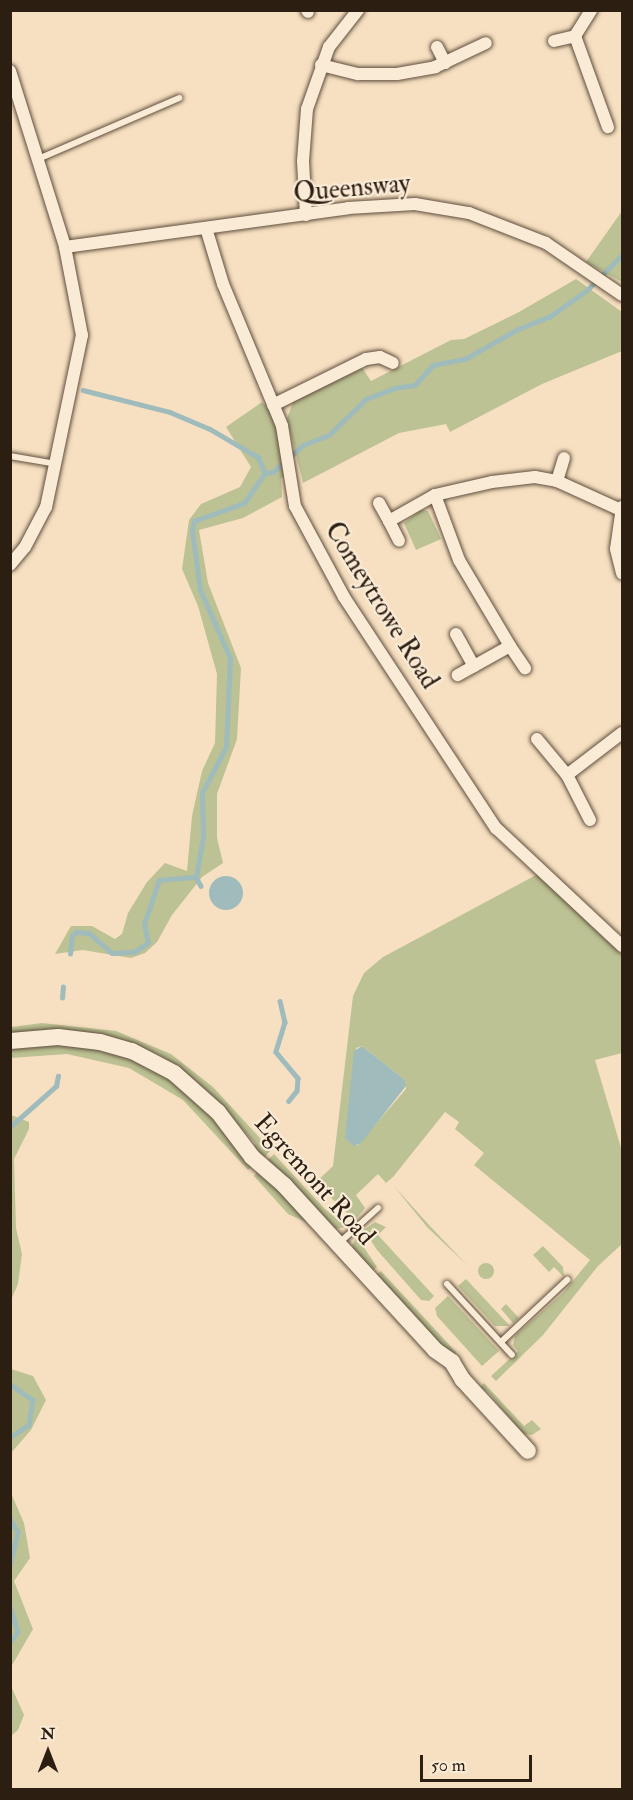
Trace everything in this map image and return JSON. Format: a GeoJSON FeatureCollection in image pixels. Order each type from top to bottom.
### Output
{"type":"FeatureCollection","features":[{"type":"Feature","properties":{"kind":"street"},"geometry":{"type":"LineString","coordinates":[[306,215],[304,134],[307,109],[321,65],[335,36],[358,10]]}},
{"type":"Feature","properties":{"kind":"street"},"geometry":{"type":"LineString","coordinates":[[554,41],[575,36],[591,10]]}},
{"type":"Feature","properties":{"kind":"street"},"geometry":{"type":"LineString","coordinates":[[575,36],[608,127]]}},
{"type":"Feature","properties":{"kind":"street"},"geometry":{"type":"LineString","coordinates":[[321,65],[376,75],[445,63],[486,43]]}},
{"type":"Feature","properties":{"kind":"street"},"geometry":{"type":"LineString","coordinates":[[437,47],[445,63]]}},
{"type":"Feature","properties":{"kind":"street"},"geometry":{"type":"LineString","coordinates":[[10,71],[65,247],[82,345],[57,464],[36,528],[10,565]]}},
{"type":"Feature","properties":{"kind":"street","name":"Queensway"},"geometry":{"type":"LineString","coordinates":[[65,247],[388,205],[445,207],[546,243],[619,293]]}},
{"type":"Feature","properties":{"kind":"street","name":"Comeytrowe Road"},"geometry":{"type":"LineString","coordinates":[[206,228],[219,275],[273,405],[287,447],[296,506],[344,597],[495,828],[622,946]]}},
{"type":"Feature","properties":{"kind":"street"},"geometry":{"type":"LineString","coordinates":[[273,405],[366,359],[380,357],[393,363]]}},
{"type":"Feature","properties":{"kind":"street"},"geometry":{"type":"LineString","coordinates":[[557,481],[564,458]]}},
{"type":"Feature","properties":{"kind":"street"},"geometry":{"type":"LineString","coordinates":[[389,521],[435,495],[515,478],[557,481],[622,509],[616,549],[622,573]]}},
{"type":"Feature","properties":{"kind":"street"},"geometry":{"type":"LineString","coordinates":[[435,495],[459,560],[525,668]]}},
{"type":"Feature","properties":{"kind":"street"},"geometry":{"type":"LineString","coordinates":[[379,503],[399,541]]}},
{"type":"Feature","properties":{"kind":"street"},"geometry":{"type":"LineString","coordinates":[[456,634],[474,666]]}},
{"type":"Feature","properties":{"kind":"street"},"geometry":{"type":"LineString","coordinates":[[459,675],[510,646]]}},
{"type":"Feature","properties":{"kind":"street"},"geometry":{"type":"LineString","coordinates":[[567,775],[622,733]]}},
{"type":"Feature","properties":{"kind":"street"},"geometry":{"type":"LineString","coordinates":[[537,739],[567,775],[590,820]]}},
{"type":"Feature","properties":{"kind":"street","name":"Egremont Road"},"geometry":{"type":"LineString","coordinates":[[10,1041],[58,1037],[100,1042],[132,1051],[174,1073],[218,1112],[252,1157],[338,1244],[435,1350],[452,1362],[463,1380],[528,1451]]}},
{"type":"Feature","properties":{"kind":"lane"},"geometry":{"type":"LineString","coordinates":[[39,159],[179,98]]}},
{"type":"Feature","properties":{"kind":"lane"},"geometry":{"type":"LineString","coordinates":[[10,456],[57,464]]}},
{"type":"Feature","properties":{"kind":"lane"},"geometry":{"type":"LineString","coordinates":[[338,1244],[378,1208]]}},
{"type":"Feature","properties":{"kind":"lane"},"geometry":{"type":"LineString","coordinates":[[501,1342],[567,1280]]}},
{"type":"Feature","properties":{"kind":"lane"},"geometry":{"type":"LineString","coordinates":[[447,1284],[512,1355]]}},
{"type":"Feature","properties":{"kind":"green space"},"geometry":{"type":"Polygon","coordinates":[[[622,211],[622,282],[586,262],[622,211]]]}},
{"type":"Feature","properties":{"kind":"green space"},"geometry":{"type":"Polygon","coordinates":[[[576,279],[622,312],[622,351],[542,384],[450,432],[446,424],[399,433],[303,483],[287,419],[294,399],[356,367],[363,369],[371,381],[451,340],[464,339],[519,312],[576,279]]]}},
{"type":"Feature","properties":{"kind":"green space"},"geometry":{"type":"Polygon","coordinates":[[[262,402],[270,410],[284,451],[287,476],[281,478],[282,497],[243,518],[199,530],[208,583],[241,668],[237,739],[217,794],[217,838],[223,863],[202,877],[172,915],[157,942],[145,953],[131,958],[83,950],[55,954],[71,926],[92,926],[115,939],[122,934],[128,913],[147,882],[165,863],[187,871],[192,816],[202,771],[215,743],[217,674],[198,606],[182,569],[189,520],[201,504],[240,487],[251,467],[226,427],[262,402]]]}},
{"type":"Feature","properties":{"kind":"green space"},"geometry":{"type":"Polygon","coordinates":[[[421,510],[428,511],[441,539],[416,550],[404,523],[421,510]]]}},
{"type":"Feature","properties":{"kind":"green space"},"geometry":{"type":"Polygon","coordinates":[[[538,874],[622,954],[622,1053],[595,1060],[622,1151],[622,1244],[598,1266],[543,1335],[496,1381],[491,1376],[518,1351],[513,1345],[515,1336],[563,1293],[590,1260],[474,1165],[484,1153],[455,1129],[459,1122],[445,1112],[393,1177],[386,1183],[378,1174],[356,1195],[365,1208],[355,1220],[315,1183],[333,1166],[353,996],[364,973],[383,957],[538,874]],[[362,1046],[356,1048],[357,1146],[406,1089],[405,1080],[362,1046]]]}},
{"type":"Feature","properties":{"kind":"green space"},"geometry":{"type":"Polygon","coordinates":[[[42,1023],[116,1031],[171,1054],[213,1087],[271,1150],[261,1161],[255,1155],[255,1143],[215,1099],[161,1056],[132,1043],[49,1030],[11,1034],[11,1027],[42,1023]]]}},
{"type":"Feature","properties":{"kind":"green space"},"geometry":{"type":"Polygon","coordinates":[[[49,1044],[91,1048],[131,1059],[164,1075],[204,1108],[255,1165],[248,1170],[183,1100],[129,1068],[67,1054],[11,1058],[11,1049],[49,1044]]]}},
{"type":"Feature","properties":{"kind":"green space"},"geometry":{"type":"Polygon","coordinates":[[[11,1115],[29,1122],[29,1129],[14,1159],[16,1228],[22,1254],[18,1284],[11,1300],[11,1115]]]}},
{"type":"Feature","properties":{"kind":"green space"},"geometry":{"type":"Polygon","coordinates":[[[274,1154],[325,1209],[347,1227],[334,1229],[281,1171],[269,1170],[264,1164],[274,1154]]]}},
{"type":"Feature","properties":{"kind":"green space"},"geometry":{"type":"Polygon","coordinates":[[[259,1169],[310,1224],[288,1214],[254,1176],[259,1169]]]}},
{"type":"Feature","properties":{"kind":"green space"},"geometry":{"type":"Polygon","coordinates":[[[393,1185],[429,1225],[467,1265],[427,1227],[393,1185]]]}},
{"type":"Feature","properties":{"kind":"green space"},"geometry":{"type":"Polygon","coordinates":[[[375,1222],[386,1227],[378,1235],[434,1296],[429,1301],[421,1300],[377,1250],[364,1230],[375,1222]]]}},
{"type":"Feature","properties":{"kind":"green space"},"geometry":{"type":"Polygon","coordinates":[[[357,1237],[377,1267],[372,1271],[354,1251],[352,1245],[357,1237]]]}},
{"type":"Feature","properties":{"kind":"green space"},"geometry":{"type":"Polygon","coordinates":[[[543,1246],[563,1267],[564,1277],[554,1267],[549,1272],[533,1255],[543,1246]]]}},
{"type":"Feature","properties":{"kind":"green space"},"geometry":{"type":"Polygon","coordinates":[[[483,1263],[489,1263],[494,1271],[492,1277],[483,1279],[478,1274],[478,1268],[483,1263]]]}},
{"type":"Feature","properties":{"kind":"green space"},"geometry":{"type":"Polygon","coordinates":[[[381,1271],[456,1352],[453,1358],[376,1275],[381,1271]]]}},
{"type":"Feature","properties":{"kind":"green space"},"geometry":{"type":"Polygon","coordinates":[[[466,1279],[510,1326],[495,1326],[458,1286],[466,1279]]]}},
{"type":"Feature","properties":{"kind":"green space"},"geometry":{"type":"Polygon","coordinates":[[[448,1296],[499,1351],[482,1366],[437,1316],[435,1308],[448,1296]]]}},
{"type":"Feature","properties":{"kind":"green space"},"geometry":{"type":"Polygon","coordinates":[[[506,1304],[519,1318],[513,1323],[501,1309],[506,1304]]]}},
{"type":"Feature","properties":{"kind":"green space"},"geometry":{"type":"Polygon","coordinates":[[[11,1369],[33,1376],[46,1400],[31,1430],[11,1453],[11,1369]]]}},
{"type":"Feature","properties":{"kind":"green space"},"geometry":{"type":"Polygon","coordinates":[[[484,1383],[524,1426],[532,1420],[541,1429],[532,1435],[523,1434],[488,1392],[479,1388],[484,1383]]]}},
{"type":"Feature","properties":{"kind":"green space"},"geometry":{"type":"Polygon","coordinates":[[[11,1493],[24,1523],[30,1558],[14,1581],[33,1629],[11,1667],[11,1493]]]}},
{"type":"Feature","properties":{"kind":"green space"},"geometry":{"type":"Polygon","coordinates":[[[11,1686],[24,1715],[18,1730],[11,1736],[11,1686]]]}},
{"type":"Feature","properties":{"kind":"water"},"geometry":{"type":"Polygon","coordinates":[[[226,876],[238,881],[243,893],[238,905],[226,910],[214,905],[209,893],[214,881],[226,876]]]}},
{"type":"Feature","properties":{"kind":"water"},"geometry":{"type":"Polygon","coordinates":[[[362,1046],[405,1080],[406,1086],[361,1143],[354,1146],[345,1138],[354,1051],[362,1046]]]}},
{"type":"Feature","properties":{"kind":"waterway"},"geometry":{"type":"LineString","coordinates":[[70,954],[72,936],[76,932],[89,933],[112,953],[134,952],[148,943],[144,924],[159,880],[196,877],[203,837],[202,793],[226,747],[230,658],[200,590],[192,531],[194,521],[244,503],[265,473],[273,472],[303,445],[329,435],[366,399],[394,388],[415,385],[433,365],[465,359],[516,330],[549,317],[586,291],[622,255]]}},
{"type":"Feature","properties":{"kind":"waterway"},"geometry":{"type":"LineString","coordinates":[[83,390],[170,412],[210,429],[258,457],[265,473]]}},
{"type":"Feature","properties":{"kind":"waterway"},"geometry":{"type":"LineString","coordinates":[[196,877],[201,886]]}},
{"type":"Feature","properties":{"kind":"waterway"},"geometry":{"type":"LineString","coordinates":[[62,998],[63,987]]}},
{"type":"Feature","properties":{"kind":"waterway"},"geometry":{"type":"LineString","coordinates":[[280,1001],[285,1022],[276,1052],[298,1078],[297,1091],[289,1101]]}},
{"type":"Feature","properties":{"kind":"waterway"},"geometry":{"type":"LineString","coordinates":[[10,1127],[56,1086],[58,1076]]}},
{"type":"Feature","properties":{"kind":"waterway"},"geometry":{"type":"LineString","coordinates":[[10,1384],[33,1400],[29,1425],[10,1438]]}},
{"type":"Feature","properties":{"kind":"waterway"},"geometry":{"type":"LineString","coordinates":[[10,1518],[18,1532],[10,1567]]}},
{"type":"Feature","properties":{"kind":"waterway"},"geometry":{"type":"LineString","coordinates":[[10,1606],[18,1632],[10,1643]]}},
{"type":"Feature","properties":{"kind":"waterway"},"geometry":{"type":"LineString","coordinates":[[10,1707],[10,1718]]}}]}
